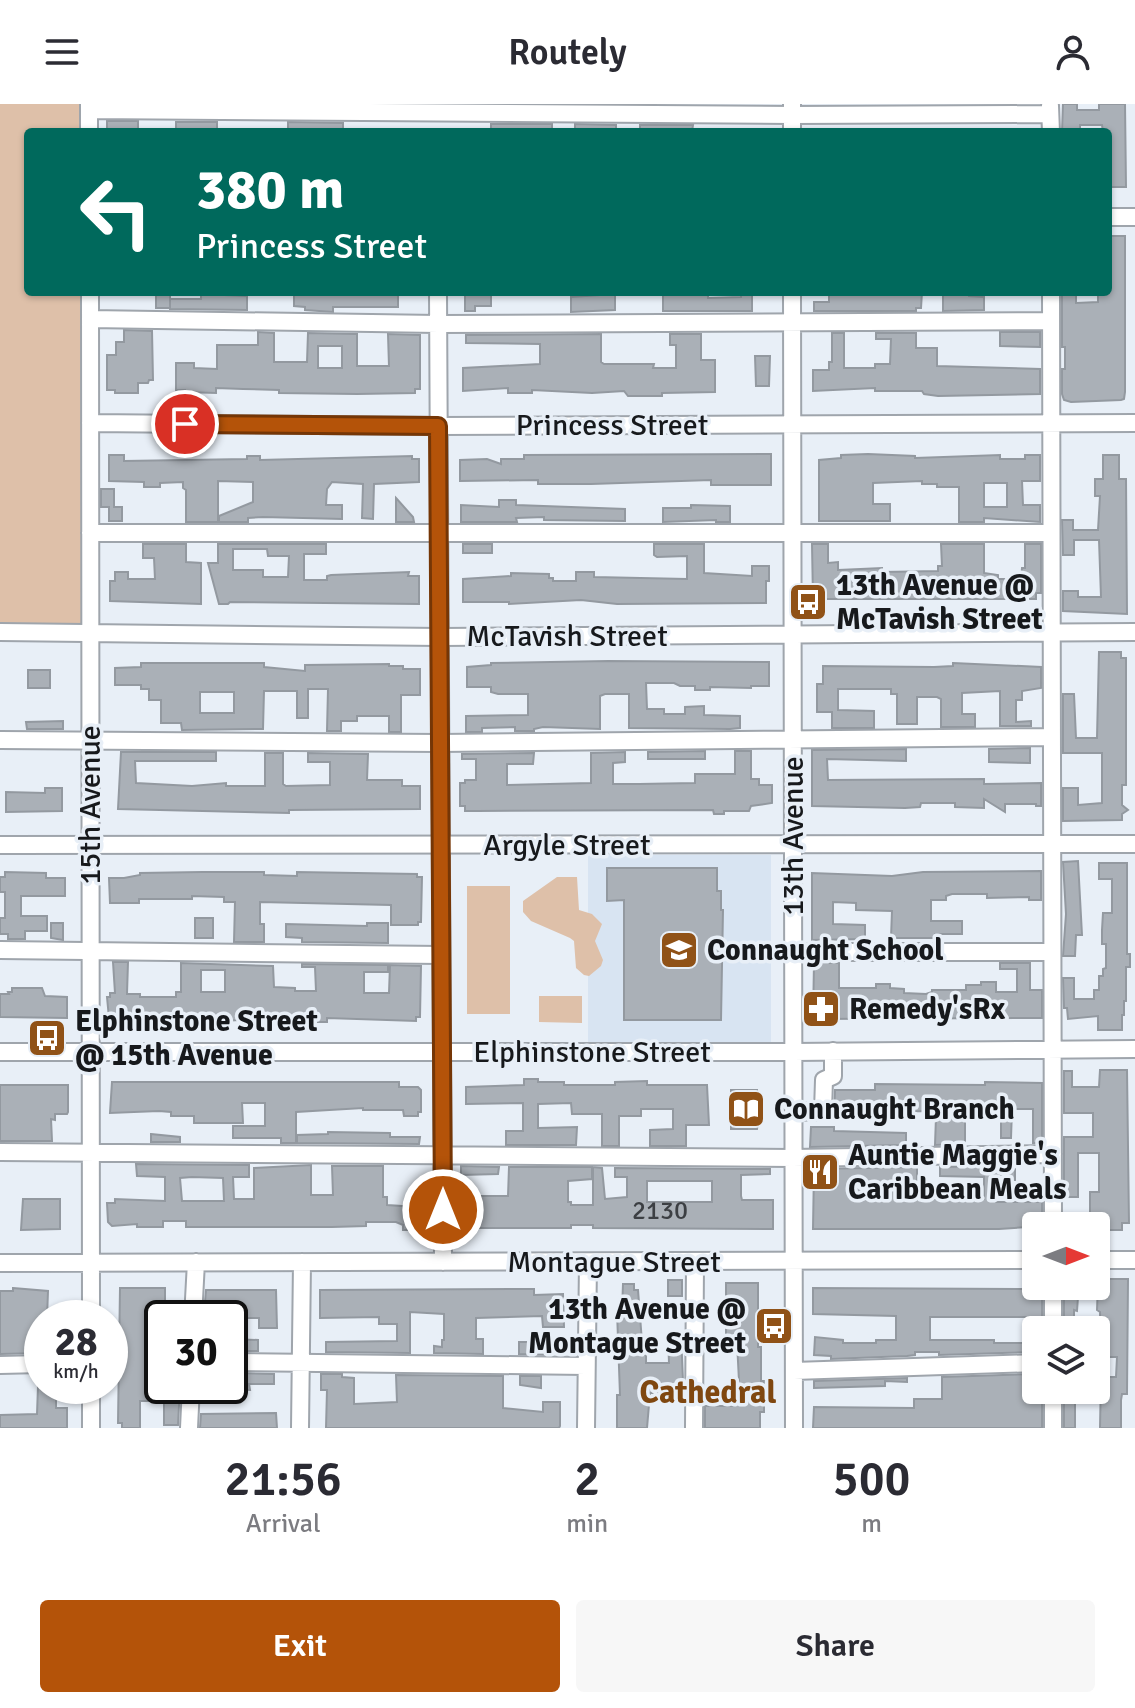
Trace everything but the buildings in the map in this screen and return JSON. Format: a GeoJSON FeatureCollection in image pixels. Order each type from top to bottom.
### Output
{"type":"FeatureCollection","features":[{"type":"Feature","properties":{"kind":"street"},"geometry":{"type":"LineString","coordinates":[[89,128],[89,107],[437,109],[792,117],[1050,109]]}},
{"type":"Feature","properties":{"kind":"street"},"geometry":{"type":"LineString","coordinates":[[1112,217],[1135,217]]}},
{"type":"Feature","properties":{"kind":"street","name":"15th Avenue"},"geometry":{"type":"LineString","coordinates":[[90,296],[91,1300]]}},
{"type":"Feature","properties":{"kind":"street"},"geometry":{"type":"LineString","coordinates":[[438,296],[443,1262]]}},
{"type":"Feature","properties":{"kind":"street","name":"13th Avenue"},"geometry":{"type":"LineString","coordinates":[[792,296],[794,1428]]}},
{"type":"Feature","properties":{"kind":"street"},"geometry":{"type":"LineString","coordinates":[[1051,296],[1053,1212]]}},
{"type":"Feature","properties":{"kind":"street"},"geometry":{"type":"LineString","coordinates":[[90,319],[438,324],[1051,321]]}},
{"type":"Feature","properties":{"kind":"street","name":"Princess Street"},"geometry":{"type":"LineString","coordinates":[[90,423],[438,426],[1135,423]]}},
{"type":"Feature","properties":{"kind":"street"},"geometry":{"type":"LineString","coordinates":[[90,533],[1051,533]]}},
{"type":"Feature","properties":{"kind":"street","name":"McTavish Street"},"geometry":{"type":"LineString","coordinates":[[0,632],[440,637],[1135,632]]}},
{"type":"Feature","properties":{"kind":"street"},"geometry":{"type":"LineString","coordinates":[[0,740],[440,743],[1052,737]]}},
{"type":"Feature","properties":{"kind":"street","name":"Argyle Street"},"geometry":{"type":"LineString","coordinates":[[0,845],[1135,844]]}},
{"type":"Feature","properties":{"kind":"street"},"geometry":{"type":"LineString","coordinates":[[0,950],[441,955]]}},
{"type":"Feature","properties":{"kind":"street"},"geometry":{"type":"LineString","coordinates":[[793,952],[1052,952]]}},
{"type":"Feature","properties":{"kind":"street","name":"Elphinstone Street"},"geometry":{"type":"LineString","coordinates":[[0,1052],[1135,1049]]}},
{"type":"Feature","properties":{"kind":"street"},"geometry":{"type":"LineString","coordinates":[[793,1112],[823,1111],[824,1080],[833,1076],[833,1051]]}},
{"type":"Feature","properties":{"kind":"street"},"geometry":{"type":"LineString","coordinates":[[0,1152],[793,1158],[1053,1154]]}},
{"type":"Feature","properties":{"kind":"street","name":"Montague Street"},"geometry":{"type":"LineString","coordinates":[[0,1263],[1022,1260]]}},
{"type":"Feature","properties":{"kind":"street"},"geometry":{"type":"LineString","coordinates":[[1110,1260],[1135,1260]]}},
{"type":"Feature","properties":{"kind":"street"},"geometry":{"type":"LineString","coordinates":[[694,1428],[695,1261]]}},
{"type":"Feature","properties":{"kind":"street"},"geometry":{"type":"LineString","coordinates":[[194,1300],[196,1262]]}},
{"type":"Feature","properties":{"kind":"street"},"geometry":{"type":"LineString","coordinates":[[300,1428],[302,1262]]}},
{"type":"Feature","properties":{"kind":"street"},"geometry":{"type":"LineString","coordinates":[[586,1428],[588,1262]]}},
{"type":"Feature","properties":{"kind":"street"},"geometry":{"type":"LineString","coordinates":[[248,1362],[586,1366]]}},
{"type":"Feature","properties":{"kind":"street"},"geometry":{"type":"LineString","coordinates":[[794,1371],[1022,1363]]}},
{"type":"Feature","properties":{"kind":"street"},"geometry":{"type":"LineString","coordinates":[[0,1365],[24,1364]]}},
{"type":"Feature","properties":{"kind":"street"},"geometry":{"type":"LineString","coordinates":[[91,1404],[91,1428]]}},
{"type":"Feature","properties":{"kind":"street"},"geometry":{"type":"LineString","coordinates":[[189,1428],[190,1404]]}},
{"type":"Feature","properties":{"kind":"street"},"geometry":{"type":"LineString","coordinates":[[1053,1404],[1053,1428]]}},
{"type":"Feature","properties":{"kind":"shaded area"},"geometry":{"type":"Polygon","coordinates":[[[0,104],[82,104],[82,128],[24,128],[24,296],[83,296],[84,626],[0,625],[0,104]]]}},
{"type":"Feature","properties":{"kind":"shaded area","name":"Connaught School"},"geometry":{"type":"Polygon","coordinates":[[[588,855],[771,855],[771,1045],[588,1045],[588,855]]]}},
{"type":"Feature","properties":{"kind":"shaded area"},"geometry":{"type":"Polygon","coordinates":[[[557,877],[577,877],[579,910],[592,914],[602,924],[595,941],[603,960],[601,966],[589,976],[576,968],[574,941],[531,921],[523,912],[523,901],[557,877]]]}},
{"type":"Feature","properties":{"kind":"shaded area"},"geometry":{"type":"Polygon","coordinates":[[[467,886],[510,886],[510,1014],[467,1014],[467,886]]]}},
{"type":"Feature","properties":{"kind":"shaded area"},"geometry":{"type":"Polygon","coordinates":[[[539,996],[582,996],[582,1023],[539,1022],[539,996]]]}},
{"type":"Feature","properties":{"kind":"place","name":"13th Avenue @ McTavish Street"},"geometry":{"type":"Point","coordinates":[808,602]}},
{"type":"Feature","properties":{"kind":"place","name":"Connaught School"},"geometry":{"type":"Point","coordinates":[679,950]}},
{"type":"Feature","properties":{"kind":"place","name":"Remedy'sRx"},"geometry":{"type":"Point","coordinates":[821,1009]}},
{"type":"Feature","properties":{"kind":"place","name":"Elphinstone Street @ 15th Avenue"},"geometry":{"type":"Point","coordinates":[47,1038]}},
{"type":"Feature","properties":{"kind":"place","name":"Connaught Branch"},"geometry":{"type":"Point","coordinates":[746,1109]}},
{"type":"Feature","properties":{"kind":"place","name":"Auntie Maggie's Caribbean Meals"},"geometry":{"type":"Point","coordinates":[820,1172]}},
{"type":"Feature","properties":{"kind":"place","name":"13th Avenue @ Montague Street"},"geometry":{"type":"Point","coordinates":[774,1326]}},
{"type":"Feature","properties":{"kind":"district","name":"Cathedral"},"geometry":{"type":"Point","coordinates":[708,1392]}},
{"type":"Feature","properties":{"kind":"route"},"geometry":{"type":"LineString","coordinates":[[185,424],[438,426],[443,1210]]}}]}
